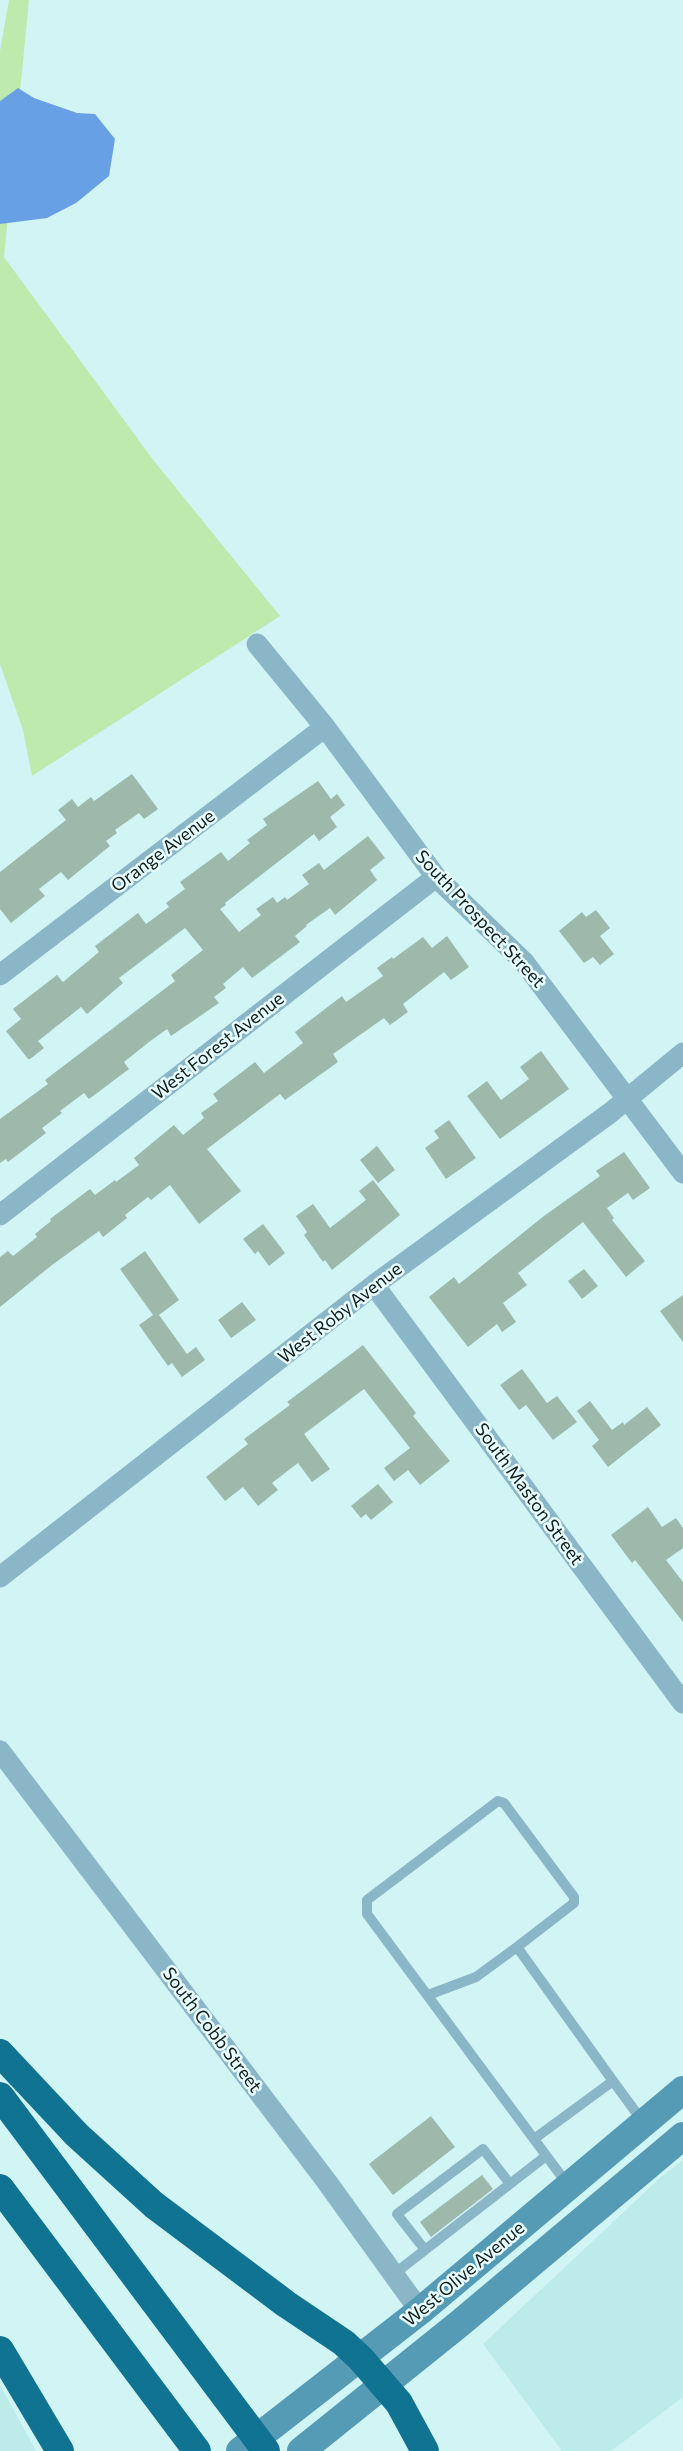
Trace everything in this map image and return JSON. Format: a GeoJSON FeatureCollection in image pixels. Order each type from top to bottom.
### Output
{"type":"FeatureCollection","features":[{"type":"Feature","properties":{"kind":"highway"},"geometry":{"type":"LineString","coordinates":[[0,2053],[76,2135],[154,2205],[286,2304],[344,2343],[385,2385],[399,2403],[425,2451]]}},
{"type":"Feature","properties":{"kind":"highway"},"geometry":{"type":"LineString","coordinates":[[0,2096],[266,2451]]}},
{"type":"Feature","properties":{"kind":"highway"},"geometry":{"type":"LineString","coordinates":[[0,2188],[197,2451]]}},
{"type":"Feature","properties":{"kind":"highway"},"geometry":{"type":"LineString","coordinates":[[0,2350],[60,2451]]}},
{"type":"Feature","properties":{"kind":"main road","name":"West Olive Avenue"},"geometry":{"type":"LineString","coordinates":[[240,2451],[361,2359],[420,2311],[683,2090]]}},
{"type":"Feature","properties":{"kind":"main road","name":"West Olive Avenue"},"geometry":{"type":"LineString","coordinates":[[301,2451],[385,2385],[683,2136]]}},
{"type":"Feature","properties":{"kind":"main road"},"geometry":{"type":"LineString","coordinates":[[542,2254],[538,2244],[544,2231],[586,2189],[578,2178]]}},
{"type":"Feature","properties":{"kind":"street","name":"South Prospect Street"},"geometry":{"type":"LineString","coordinates":[[257,644],[325,727],[436,877],[524,962],[683,1173]]}},
{"type":"Feature","properties":{"kind":"street","name":"Orange Avenue"},"geometry":{"type":"LineString","coordinates":[[0,975],[325,727]]}},
{"type":"Feature","properties":{"kind":"street","name":"West Forest Avenue"},"geometry":{"type":"LineString","coordinates":[[0,1214],[436,877]]}},
{"type":"Feature","properties":{"kind":"street","name":"West Roby Avenue"},"geometry":{"type":"LineString","coordinates":[[0,1577],[374,1285],[628,1100],[683,1053]]}},
{"type":"Feature","properties":{"kind":"street","name":"South Maston Street"},"geometry":{"type":"LineString","coordinates":[[374,1285],[683,1703]]}},
{"type":"Feature","properties":{"kind":"street","name":"South Cobb Street"},"geometry":{"type":"LineString","coordinates":[[0,1751],[327,2182],[420,2311]]}},
{"type":"Feature","properties":{"kind":"lane"},"geometry":{"type":"LineString","coordinates":[[428,1995],[476,1977],[574,1903],[574,1897],[504,1803],[498,1802],[367,1900],[368,1914],[546,2156],[578,2178]]}},
{"type":"Feature","properties":{"kind":"lane"},"geometry":{"type":"LineString","coordinates":[[517,1947],[612,2081],[644,2122]]}},
{"type":"Feature","properties":{"kind":"lane"},"geometry":{"type":"LineString","coordinates":[[534,2139],[612,2081]]}},
{"type":"Feature","properties":{"kind":"lane"},"geometry":{"type":"LineString","coordinates":[[424,2250],[397,2214],[483,2148],[510,2184]]}},
{"type":"Feature","properties":{"kind":"lane"},"geometry":{"type":"LineString","coordinates":[[394,2274],[546,2156]]}},
{"type":"Feature","properties":{"kind":"shaded area"},"geometry":{"type":"Polygon","coordinates":[[[683,2160],[683,2397],[611,2451],[562,2451],[483,2344],[661,2177],[683,2160]]]}},
{"type":"Feature","properties":{"kind":"shaded area"},"geometry":{"type":"Polygon","coordinates":[[[0,2385],[36,2451],[0,2451],[0,2385]]]}},
{"type":"Feature","properties":{"kind":"green space"},"geometry":{"type":"Polygon","coordinates":[[[9,0],[29,0],[4,257],[154,461],[280,616],[32,776],[23,730],[0,664],[0,51],[9,0]]]}},
{"type":"Feature","properties":{"kind":"water"},"geometry":{"type":"Polygon","coordinates":[[[18,88],[34,98],[77,113],[95,114],[115,139],[109,176],[76,203],[47,218],[0,224],[0,101],[18,88]]]}},
{"type":"Feature","properties":{"kind":"building"},"geometry":{"type":"Polygon","coordinates":[[[132,774],[158,809],[144,819],[139,813],[115,830],[117,833],[106,841],[110,846],[68,880],[61,872],[39,889],[45,896],[11,923],[0,909],[0,872],[66,820],[58,810],[72,799],[78,807],[91,797],[94,801],[132,774]]]}},
{"type":"Feature","properties":{"kind":"building"},"geometry":{"type":"Polygon","coordinates":[[[318,781],[331,799],[337,794],[345,805],[330,817],[337,827],[319,841],[314,834],[225,903],[226,905],[220,909],[239,932],[261,915],[256,909],[273,897],[277,903],[285,897],[287,900],[309,884],[302,875],[319,863],[324,870],[368,836],[385,858],[370,870],[377,880],[335,915],[330,908],[306,925],[295,936],[300,942],[252,978],[243,967],[223,984],[226,988],[214,997],[219,1003],[171,1036],[167,1029],[149,1042],[124,1062],[129,1069],[89,1099],[84,1093],[60,1111],[62,1113],[42,1128],[46,1133],[8,1162],[6,1159],[0,1163],[0,1119],[48,1084],[45,1080],[175,981],[171,975],[203,950],[185,928],[119,978],[123,983],[87,1014],[81,1007],[38,1041],[44,1048],[30,1059],[28,1059],[6,1031],[21,1019],[13,1009],[57,975],[63,982],[99,952],[95,946],[138,913],[146,924],[169,907],[166,903],[185,889],[180,882],[221,852],[228,861],[250,843],[247,840],[267,825],[263,819],[318,781]]]}},
{"type":"Feature","properties":{"kind":"building"},"geometry":{"type":"Polygon","coordinates":[[[596,910],[610,928],[600,936],[614,954],[600,965],[593,957],[584,963],[559,931],[582,912],[586,917],[596,910]]]}},
{"type":"Feature","properties":{"kind":"building"},"geometry":{"type":"Polygon","coordinates":[[[447,936],[469,967],[451,980],[444,972],[403,1004],[408,1012],[390,1025],[384,1018],[333,1054],[338,1062],[285,1100],[280,1094],[207,1149],[241,1191],[199,1224],[170,1185],[151,1200],[148,1197],[125,1215],[127,1218],[103,1237],[99,1231],[52,1265],[0,1307],[0,1257],[8,1251],[13,1256],[37,1237],[35,1234],[51,1221],[50,1219],[90,1189],[95,1195],[139,1165],[134,1158],[174,1125],[183,1135],[204,1118],[201,1113],[218,1101],[213,1094],[255,1062],[264,1073],[303,1043],[295,1032],[342,996],[346,1002],[383,976],[377,968],[392,957],[393,959],[423,937],[432,948],[447,936]]]}},
{"type":"Feature","properties":{"kind":"building"},"geometry":{"type":"Polygon","coordinates":[[[541,1051],[569,1089],[500,1139],[467,1096],[487,1081],[501,1100],[529,1079],[520,1067],[541,1051]]]}},
{"type":"Feature","properties":{"kind":"building"},"geometry":{"type":"Polygon","coordinates":[[[449,1120],[476,1158],[446,1179],[425,1148],[439,1138],[434,1131],[449,1120]]]}},
{"type":"Feature","properties":{"kind":"building"},"geometry":{"type":"Polygon","coordinates":[[[377,1146],[395,1170],[378,1183],[360,1160],[377,1146]]]}},
{"type":"Feature","properties":{"kind":"building"},"geometry":{"type":"Polygon","coordinates":[[[624,1152],[650,1188],[633,1200],[628,1193],[607,1208],[614,1218],[612,1220],[645,1261],[626,1277],[583,1222],[518,1273],[527,1285],[503,1303],[516,1322],[502,1332],[497,1324],[468,1347],[429,1297],[454,1277],[459,1284],[544,1216],[600,1176],[596,1171],[624,1152]]]}},
{"type":"Feature","properties":{"kind":"building"},"geometry":{"type":"Polygon","coordinates":[[[373,1180],[400,1215],[332,1270],[325,1260],[323,1262],[304,1235],[307,1232],[296,1216],[313,1204],[330,1228],[366,1200],[359,1191],[373,1180]]]}},
{"type":"Feature","properties":{"kind":"building"},"geometry":{"type":"Polygon","coordinates":[[[263,1224],[285,1253],[269,1266],[258,1251],[255,1254],[243,1239],[263,1224]]]}},
{"type":"Feature","properties":{"kind":"building"},"geometry":{"type":"Polygon","coordinates":[[[145,1251],[179,1300],[159,1315],[187,1354],[196,1347],[205,1360],[182,1377],[172,1363],[168,1366],[139,1325],[153,1315],[120,1269],[145,1251]]]}},
{"type":"Feature","properties":{"kind":"building"},"geometry":{"type":"Polygon","coordinates":[[[584,1269],[598,1286],[582,1299],[568,1281],[584,1269]]]}},
{"type":"Feature","properties":{"kind":"building"},"geometry":{"type":"Polygon","coordinates":[[[683,1295],[683,1342],[660,1311],[683,1295]]]}},
{"type":"Feature","properties":{"kind":"building"},"geometry":{"type":"Polygon","coordinates":[[[242,1302],[256,1320],[231,1338],[218,1320],[242,1302]]]}},
{"type":"Feature","properties":{"kind":"building"},"geometry":{"type":"Polygon","coordinates":[[[363,1345],[416,1413],[413,1416],[450,1461],[420,1485],[408,1470],[394,1481],[384,1468],[410,1448],[364,1389],[304,1434],[330,1469],[312,1482],[298,1463],[272,1483],[278,1490],[258,1506],[243,1487],[225,1501],[206,1477],[248,1444],[244,1439],[290,1405],[287,1402],[363,1345]]]}},
{"type":"Feature","properties":{"kind":"building"},"geometry":{"type":"Polygon","coordinates":[[[522,1369],[547,1403],[557,1396],[577,1422],[553,1440],[526,1405],[519,1410],[500,1385],[522,1369]]]}},
{"type":"Feature","properties":{"kind":"building"},"geometry":{"type":"Polygon","coordinates":[[[590,1401],[612,1430],[623,1422],[624,1425],[647,1407],[661,1425],[608,1467],[592,1446],[599,1440],[577,1411],[590,1401]]]}},
{"type":"Feature","properties":{"kind":"building"},"geometry":{"type":"Polygon","coordinates":[[[378,1484],[393,1502],[371,1520],[366,1514],[361,1518],[351,1506],[378,1484]]]}},
{"type":"Feature","properties":{"kind":"building"},"geometry":{"type":"Polygon","coordinates":[[[648,1507],[662,1527],[676,1518],[683,1528],[683,1548],[666,1560],[683,1582],[683,1622],[635,1560],[632,1563],[611,1535],[648,1507]]]}},
{"type":"Feature","properties":{"kind":"building"},"geometry":{"type":"Polygon","coordinates":[[[431,2116],[455,2147],[393,2195],[369,2164],[431,2116]]]}},
{"type":"Feature","properties":{"kind":"building"},"geometry":{"type":"Polygon","coordinates":[[[482,2175],[493,2189],[431,2237],[420,2222],[482,2175]]]}}]}
